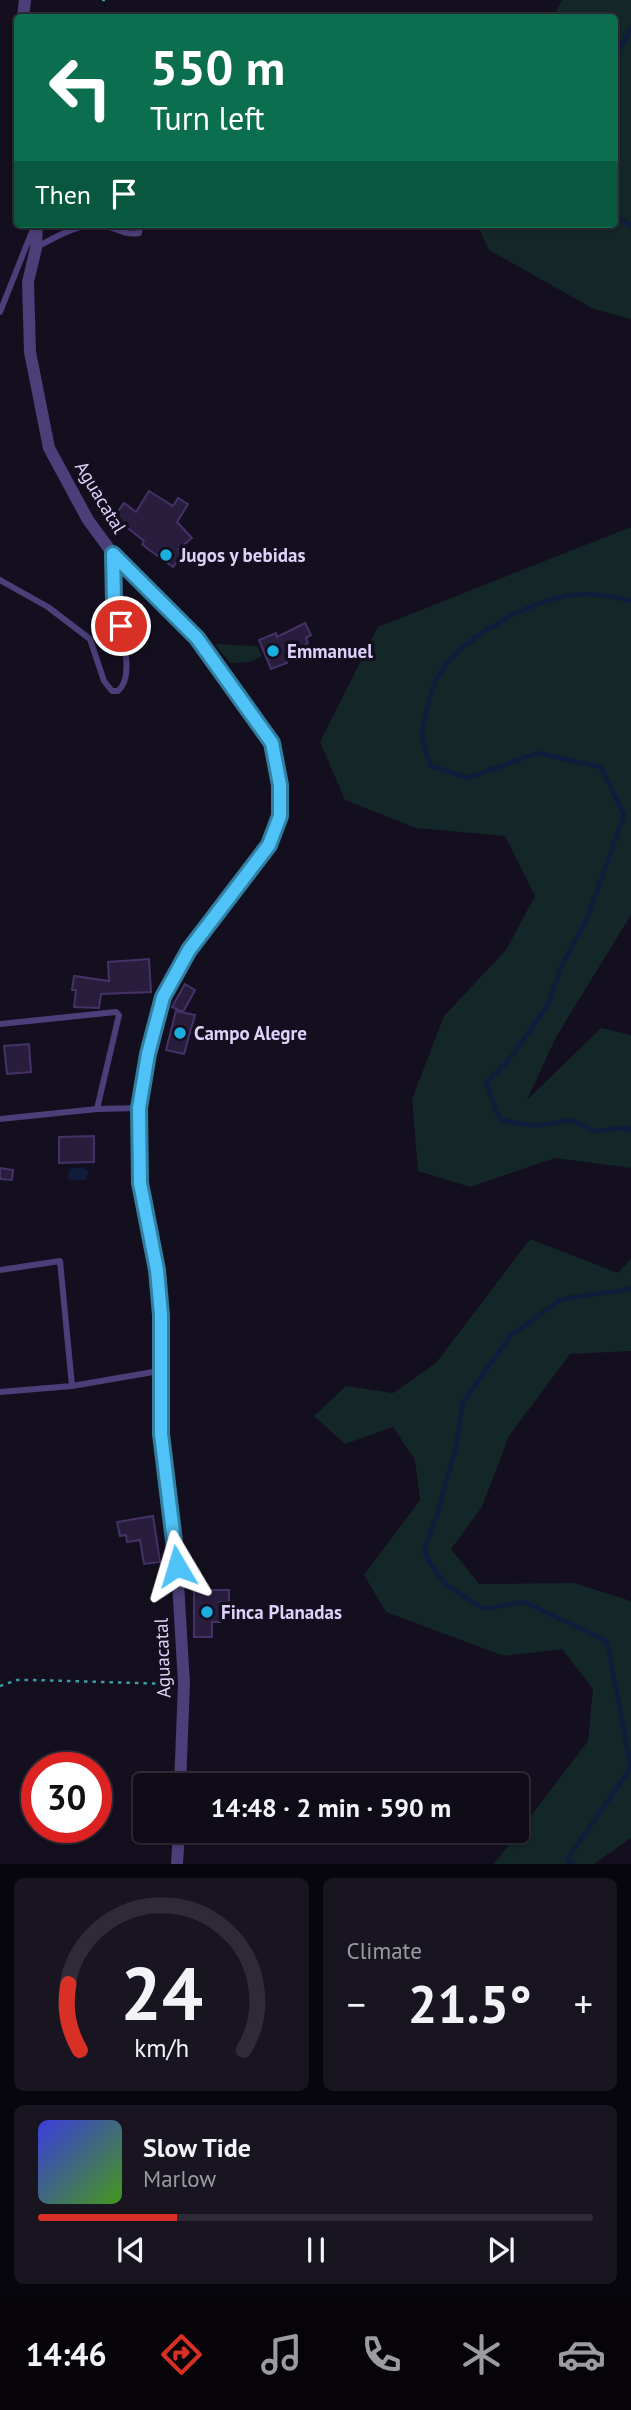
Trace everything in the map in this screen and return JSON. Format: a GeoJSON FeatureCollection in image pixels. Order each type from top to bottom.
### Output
{"type":"FeatureCollection","features":[{"type":"Feature","properties":{"kind":"street","name":"Aguacatal"},"geometry":{"type":"LineString","coordinates":[[36,228],[36,248],[28,282],[30,352],[50,449],[88,520],[113,554],[197,638],[272,743],[280,785],[280,816],[269,845],[189,950],[163,997],[148,1054],[139,1108],[140,1183],[157,1270],[161,1315],[161,1434],[177,1566],[184,1684],[180,1773]]}},
{"type":"Feature","properties":{"kind":"street"},"geometry":{"type":"LineString","coordinates":[[177,1864],[178,1843]]}},
{"type":"Feature","properties":{"kind":"lane"},"geometry":{"type":"LineString","coordinates":[[0,312],[34,228]]}},
{"type":"Feature","properties":{"kind":"lane"},"geometry":{"type":"LineString","coordinates":[[36,248],[76,228]]}},
{"type":"Feature","properties":{"kind":"lane"},"geometry":{"type":"LineString","coordinates":[[109,228],[129,235],[139,233],[140,228]]}},
{"type":"Feature","properties":{"kind":"lane"},"geometry":{"type":"LineString","coordinates":[[0,580],[48,607],[90,639],[104,681],[112,691],[118,691],[124,684],[127,650],[114,601],[113,554]]}},
{"type":"Feature","properties":{"kind":"lane"},"geometry":{"type":"LineString","coordinates":[[0,1024],[116,1012],[119,1015],[97,1109]]}},
{"type":"Feature","properties":{"kind":"lane"},"geometry":{"type":"LineString","coordinates":[[0,1119],[97,1109],[139,1108]]}},
{"type":"Feature","properties":{"kind":"lane"},"geometry":{"type":"LineString","coordinates":[[0,1270],[60,1261],[72,1386]]}},
{"type":"Feature","properties":{"kind":"lane"},"geometry":{"type":"LineString","coordinates":[[0,1392],[72,1386],[159,1371]]}},
{"type":"Feature","properties":{"kind":"path"},"geometry":{"type":"LineString","coordinates":[[0,1686],[17,1680],[184,1684]]}},
{"type":"Feature","properties":{"kind":"green space"},"geometry":{"type":"Polygon","coordinates":[[[562,0],[631,0],[631,319],[594,309],[489,250],[479,228],[618,228],[618,14],[555,14],[562,0]]]}},
{"type":"Feature","properties":{"kind":"green space"},"geometry":{"type":"Polygon","coordinates":[[[631,527],[631,915],[556,1037],[527,1100],[601,1028],[631,1035],[631,1168],[555,1158],[470,1187],[418,1171],[412,1099],[444,1016],[506,950],[535,896],[505,836],[416,828],[345,800],[320,742],[378,627],[631,527]]]}},
{"type":"Feature","properties":{"kind":"green space"},"geometry":{"type":"Polygon","coordinates":[[[215,644],[257,646],[262,656],[250,662],[230,663],[215,644]]]}},
{"type":"Feature","properties":{"kind":"green space"},"geometry":{"type":"Polygon","coordinates":[[[530,1239],[618,1273],[631,1259],[631,1351],[570,1354],[509,1436],[482,1507],[451,1549],[479,1584],[574,1583],[631,1601],[631,1838],[594,1864],[494,1864],[510,1843],[529,1843],[529,1818],[588,1741],[593,1689],[562,1649],[504,1656],[386,1612],[364,1575],[420,1500],[415,1460],[393,1427],[345,1444],[314,1416],[346,1386],[393,1393],[436,1363],[530,1239]]]}},
{"type":"Feature","properties":{"kind":"water"},"geometry":{"type":"Polygon","coordinates":[[[83,1167],[89,1172],[85,1180],[67,1178],[70,1169],[83,1167]]]}},
{"type":"Feature","properties":{"kind":"building"},"geometry":{"type":"Polygon","coordinates":[[[149,491],[173,506],[178,498],[188,504],[177,522],[192,538],[179,549],[184,553],[173,567],[142,544],[144,541],[114,517],[124,503],[136,512],[149,491]]]}},
{"type":"Feature","properties":{"kind":"building"},"geometry":{"type":"Polygon","coordinates":[[[305,623],[311,635],[306,638],[308,643],[302,647],[304,651],[286,659],[287,663],[271,669],[259,640],[276,633],[277,637],[305,623]]]}},
{"type":"Feature","properties":{"kind":"building"},"geometry":{"type":"Polygon","coordinates":[[[149,959],[151,992],[101,994],[99,1008],[74,1007],[74,976],[109,981],[108,962],[149,959]]]}},
{"type":"Feature","properties":{"kind":"building"},"geometry":{"type":"Polygon","coordinates":[[[185,984],[195,990],[183,1012],[172,1007],[185,984]]]}},
{"type":"Feature","properties":{"kind":"building","name":"Campo Alegre"},"geometry":{"type":"Polygon","coordinates":[[[176,1011],[195,1015],[184,1054],[166,1050],[176,1011]]]}},
{"type":"Feature","properties":{"kind":"building"},"geometry":{"type":"Polygon","coordinates":[[[29,1044],[31,1072],[7,1074],[4,1046],[29,1044]]]}},
{"type":"Feature","properties":{"kind":"building"},"geometry":{"type":"Polygon","coordinates":[[[94,1136],[94,1162],[59,1163],[59,1137],[94,1136]]]}},
{"type":"Feature","properties":{"kind":"building"},"geometry":{"type":"Polygon","coordinates":[[[0,1168],[13,1170],[12,1180],[0,1179],[0,1168]]]}},
{"type":"Feature","properties":{"kind":"building"},"geometry":{"type":"Polygon","coordinates":[[[153,1516],[160,1562],[144,1564],[140,1540],[127,1542],[126,1535],[120,1536],[117,1522],[153,1516]]]}},
{"type":"Feature","properties":{"kind":"building","name":"Finca Planadas"},"geometry":{"type":"Polygon","coordinates":[[[194,1590],[229,1590],[229,1602],[220,1602],[220,1622],[212,1622],[212,1637],[194,1637],[194,1590]]]}},
{"type":"Feature","properties":{"kind":"waterway"},"geometry":{"type":"LineString","coordinates":[[618,52],[631,28]]}},
{"type":"Feature","properties":{"kind":"waterway"},"geometry":{"type":"LineString","coordinates":[[618,218],[631,226]]}},
{"type":"Feature","properties":{"kind":"waterway"},"geometry":{"type":"LineString","coordinates":[[631,601],[602,595],[572,595],[516,613],[478,636],[447,663],[437,678],[422,735],[431,766],[468,778],[537,753],[601,767],[624,815],[587,919],[562,965],[548,1004],[509,1060],[486,1083],[500,1120],[535,1126],[570,1120],[595,1131],[625,1128],[631,1130]]}},
{"type":"Feature","properties":{"kind":"waterway"},"geometry":{"type":"LineString","coordinates":[[573,1864],[567,1860],[631,1767],[607,1641],[524,1602],[484,1609],[448,1586],[424,1551],[456,1447],[463,1402],[511,1335],[562,1299],[631,1289]]}},
{"type":"Feature","properties":{"kind":"place","name":"Jugos y bebidas"},"geometry":{"type":"Point","coordinates":[166,555]}},
{"type":"Feature","properties":{"kind":"place","name":"Emmanuel"},"geometry":{"type":"Point","coordinates":[273,651]}},
{"type":"Feature","properties":{"kind":"place","name":"Campo Alegre"},"geometry":{"type":"Point","coordinates":[180,1033]}},
{"type":"Feature","properties":{"kind":"place","name":"Finca Planadas"},"geometry":{"type":"Point","coordinates":[207,1612]}},
{"type":"Feature","properties":{"kind":"route"},"geometry":{"type":"LineString","coordinates":[[121,626],[114,601],[113,554],[197,638],[272,743],[280,785],[280,816],[269,845],[189,950],[163,997],[148,1054],[139,1108],[140,1183],[157,1270],[161,1315],[161,1434],[177,1566]]}}]}
